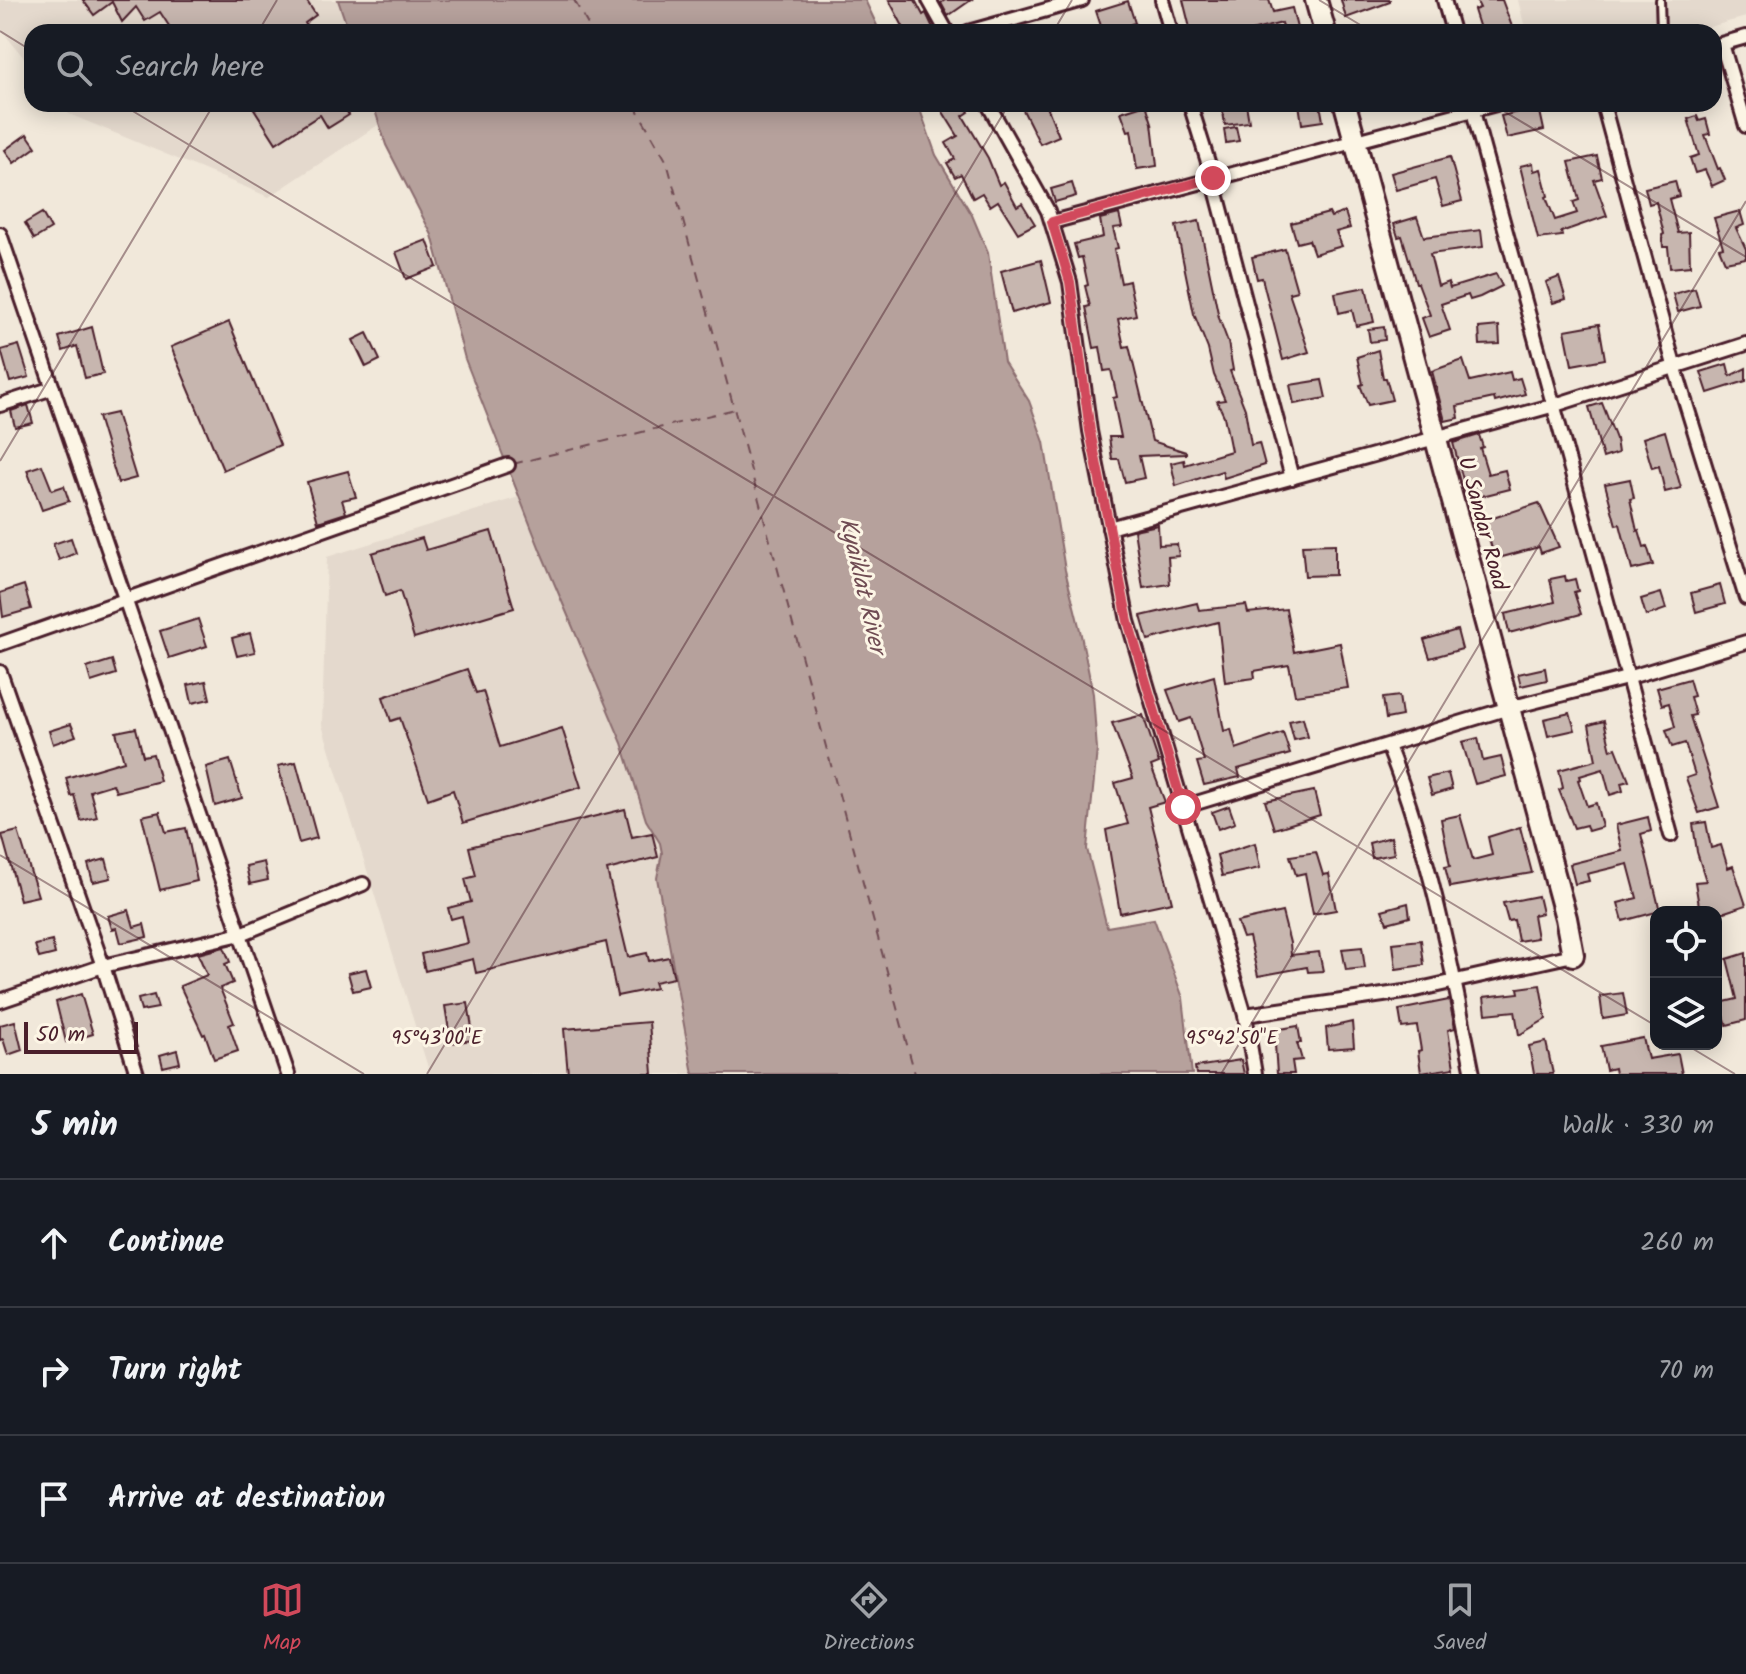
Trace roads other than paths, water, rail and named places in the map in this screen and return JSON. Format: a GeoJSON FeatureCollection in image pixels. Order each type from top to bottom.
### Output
{"type":"FeatureCollection","features":[{"type":"Feature","properties":{"kind":"main road"},"geometry":{"type":"LineString","coordinates":[[1316,0],[1323,24]]}},
{"type":"Feature","properties":{"kind":"main road","name":"U Sandar Road"},"geometry":{"type":"LineString","coordinates":[[1347,112],[1566,918],[1573,955]]}},
{"type":"Feature","properties":{"kind":"street"},"geometry":{"type":"LineString","coordinates":[[929,0],[942,24]]}},
{"type":"Feature","properties":{"kind":"street"},"geometry":{"type":"LineString","coordinates":[[996,24],[1082,0]]}},
{"type":"Feature","properties":{"kind":"street"},"geometry":{"type":"LineString","coordinates":[[1162,0],[1169,24]]}},
{"type":"Feature","properties":{"kind":"street"},"geometry":{"type":"LineString","coordinates":[[1444,0],[1451,24]]}},
{"type":"Feature","properties":{"kind":"street"},"geometry":{"type":"LineString","coordinates":[[1722,44],[1746,37]]}},
{"type":"Feature","properties":{"kind":"street"},"geometry":{"type":"LineString","coordinates":[[1722,57],[1746,126]]}},
{"type":"Feature","properties":{"kind":"street"},"geometry":{"type":"LineString","coordinates":[[992,112],[1048,211],[1070,282],[1090,431],[1128,621],[1245,1015],[1255,1074]]}},
{"type":"Feature","properties":{"kind":"street"},"geometry":{"type":"LineString","coordinates":[[1192,112],[1213,178],[1292,478]]}},
{"type":"Feature","properties":{"kind":"street"},"geometry":{"type":"LineString","coordinates":[[1052,222],[1454,112]]}},
{"type":"Feature","properties":{"kind":"street"},"geometry":{"type":"LineString","coordinates":[[1473,112],[1671,835]]}},
{"type":"Feature","properties":{"kind":"street"},"geometry":{"type":"LineString","coordinates":[[1605,112],[1674,365],[1746,598]]}},
{"type":"Feature","properties":{"kind":"street"},"geometry":{"type":"LineString","coordinates":[[0,234],[288,1074]]}},
{"type":"Feature","properties":{"kind":"street"},"geometry":{"type":"LineString","coordinates":[[1109,528],[1555,405],[1746,344]]}},
{"type":"Feature","properties":{"kind":"street"},"geometry":{"type":"LineString","coordinates":[[0,405],[53,388]]}},
{"type":"Feature","properties":{"kind":"street"},"geometry":{"type":"LineString","coordinates":[[0,644],[508,465]]}},
{"type":"Feature","properties":{"kind":"street"},"geometry":{"type":"LineString","coordinates":[[1183,807],[1509,708],[1627,678],[1746,642]]}},
{"type":"Feature","properties":{"kind":"street"},"geometry":{"type":"LineString","coordinates":[[0,672],[103,966],[137,1074]]}},
{"type":"Feature","properties":{"kind":"street"},"geometry":{"type":"LineString","coordinates":[[1388,746],[1410,802],[1443,922],[1473,1074]]}},
{"type":"Feature","properties":{"kind":"street"},"geometry":{"type":"LineString","coordinates":[[0,1001],[103,966],[241,934],[363,884]]}},
{"type":"Feature","properties":{"kind":"street"},"geometry":{"type":"LineString","coordinates":[[1245,1015],[1411,991],[1573,955]]}},
{"type":"Feature","properties":{"kind":"lane"},"geometry":{"type":"LineString","coordinates":[[1660,0],[1661,24]]}},
{"type":"Feature","properties":{"kind":"water"},"geometry":{"type":"Polygon","coordinates":[[[338,0],[865,0],[876,24],[346,24],[338,0]]]}},
{"type":"Feature","properties":{"kind":"water","name":"Kyaiklat River"},"geometry":{"type":"Polygon","coordinates":[[[376,112],[921,112],[936,155],[972,215],[988,253],[1004,362],[1029,401],[1044,442],[1065,570],[1093,694],[1097,750],[1087,849],[1107,927],[1154,919],[1183,998],[1192,1074],[693,1074],[657,878],[662,853],[660,843],[646,820],[622,743],[541,552],[465,359],[432,235],[386,145],[376,112]]]}}]}
